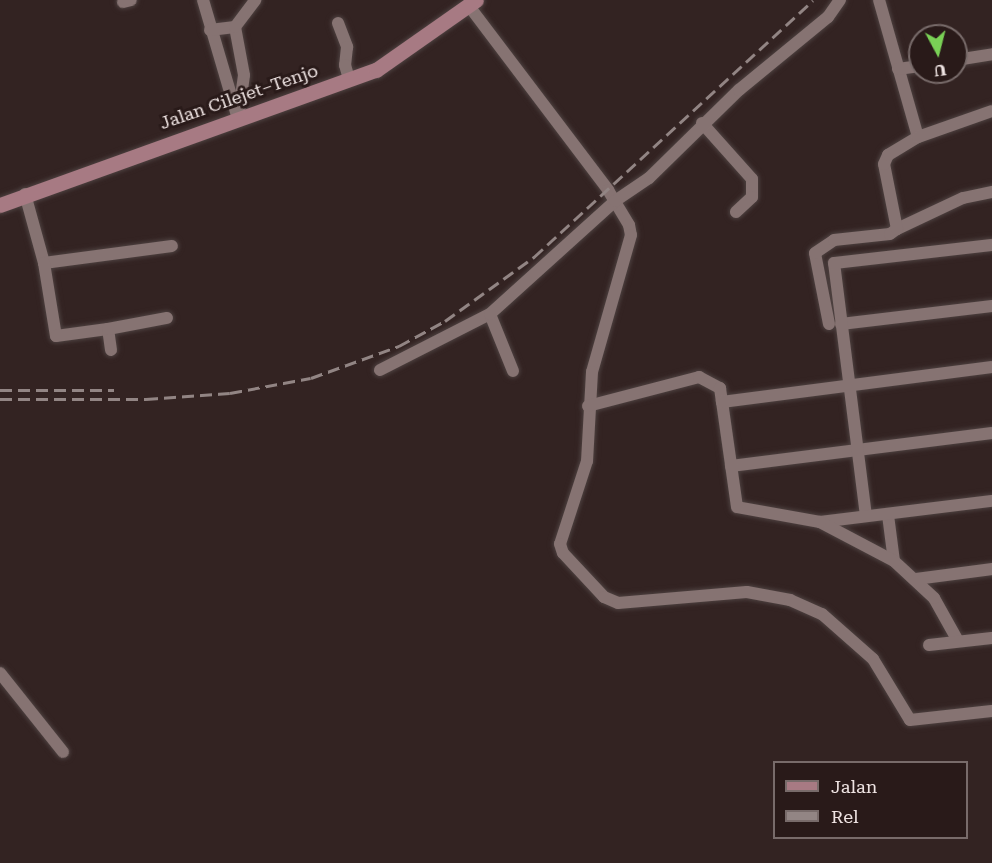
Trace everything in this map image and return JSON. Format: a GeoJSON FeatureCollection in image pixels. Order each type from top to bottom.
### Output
{"type":"FeatureCollection","features":[{"type":"Feature","properties":{"kind":"main road","name":"Jalan Cilejet–Tenjo"},"geometry":{"type":"LineString","coordinates":[[0,205],[25,194],[349,79],[397,59],[473,3]]}},
{"type":"Feature","properties":{"kind":"street"},"geometry":{"type":"LineString","coordinates":[[203,0],[238,119]]}},
{"type":"Feature","properties":{"kind":"street"},"geometry":{"type":"LineString","coordinates":[[210,30],[235,27],[255,0]]}},
{"type":"Feature","properties":{"kind":"street"},"geometry":{"type":"LineString","coordinates":[[380,370],[490,314],[615,201],[649,178],[702,123],[828,17],[840,0]]}},
{"type":"Feature","properties":{"kind":"street"},"geometry":{"type":"LineString","coordinates":[[879,0],[918,137]]}},
{"type":"Feature","properties":{"kind":"street"},"geometry":{"type":"LineString","coordinates":[[473,3],[615,201],[631,236],[607,308],[588,406],[583,482],[560,544],[574,568],[604,597],[618,603],[747,592],[790,600],[822,614],[854,638],[873,659],[910,720],[992,711]]}},
{"type":"Feature","properties":{"kind":"street"},"geometry":{"type":"LineString","coordinates":[[339,23],[347,47],[345,65],[349,79]]}},
{"type":"Feature","properties":{"kind":"street"},"geometry":{"type":"LineString","coordinates":[[235,27],[244,75],[238,119]]}},
{"type":"Feature","properties":{"kind":"street"},"geometry":{"type":"LineString","coordinates":[[968,58],[992,54]]}},
{"type":"Feature","properties":{"kind":"street"},"geometry":{"type":"LineString","coordinates":[[898,69],[908,68]]}},
{"type":"Feature","properties":{"kind":"street"},"geometry":{"type":"LineString","coordinates":[[897,229],[884,160],[918,137],[992,111]]}},
{"type":"Feature","properties":{"kind":"street"},"geometry":{"type":"LineString","coordinates":[[702,123],[752,179],[752,197],[736,212]]}},
{"type":"Feature","properties":{"kind":"street"},"geometry":{"type":"LineString","coordinates":[[866,516],[849,385],[815,253],[834,240],[890,234],[963,198],[992,192]]}},
{"type":"Feature","properties":{"kind":"street"},"geometry":{"type":"LineString","coordinates":[[25,194],[44,263],[56,336],[167,318]]}},
{"type":"Feature","properties":{"kind":"street"},"geometry":{"type":"LineString","coordinates":[[835,324],[837,261],[992,245]]}},
{"type":"Feature","properties":{"kind":"street"},"geometry":{"type":"LineString","coordinates":[[44,263],[172,246]]}},
{"type":"Feature","properties":{"kind":"street"},"geometry":{"type":"LineString","coordinates":[[835,324],[992,306]]}},
{"type":"Feature","properties":{"kind":"street"},"geometry":{"type":"LineString","coordinates":[[490,314],[513,371]]}},
{"type":"Feature","properties":{"kind":"street"},"geometry":{"type":"LineString","coordinates":[[108,329],[111,350]]}},
{"type":"Feature","properties":{"kind":"street"},"geometry":{"type":"LineString","coordinates":[[722,402],[992,367]]}},
{"type":"Feature","properties":{"kind":"street"},"geometry":{"type":"LineString","coordinates":[[588,406],[699,377],[720,388],[737,507],[820,522],[894,561],[934,598],[958,641]]}},
{"type":"Feature","properties":{"kind":"street"},"geometry":{"type":"LineString","coordinates":[[732,466],[992,433]]}},
{"type":"Feature","properties":{"kind":"street"},"geometry":{"type":"LineString","coordinates":[[820,522],[992,501]]}},
{"type":"Feature","properties":{"kind":"street"},"geometry":{"type":"LineString","coordinates":[[888,515],[894,561]]}},
{"type":"Feature","properties":{"kind":"street"},"geometry":{"type":"LineString","coordinates":[[916,579],[992,568]]}},
{"type":"Feature","properties":{"kind":"street"},"geometry":{"type":"LineString","coordinates":[[929,645],[992,638]]}},
{"type":"Feature","properties":{"kind":"street"},"geometry":{"type":"LineString","coordinates":[[0,673],[63,752]]}},
{"type":"Feature","properties":{"kind":"railway"},"geometry":{"type":"LineString","coordinates":[[0,399],[146,399],[230,393],[311,378],[399,346],[445,321],[534,257],[813,0]]}},
{"type":"Feature","properties":{"kind":"railway"},"geometry":{"type":"LineString","coordinates":[[0,390],[114,390]]}}]}
